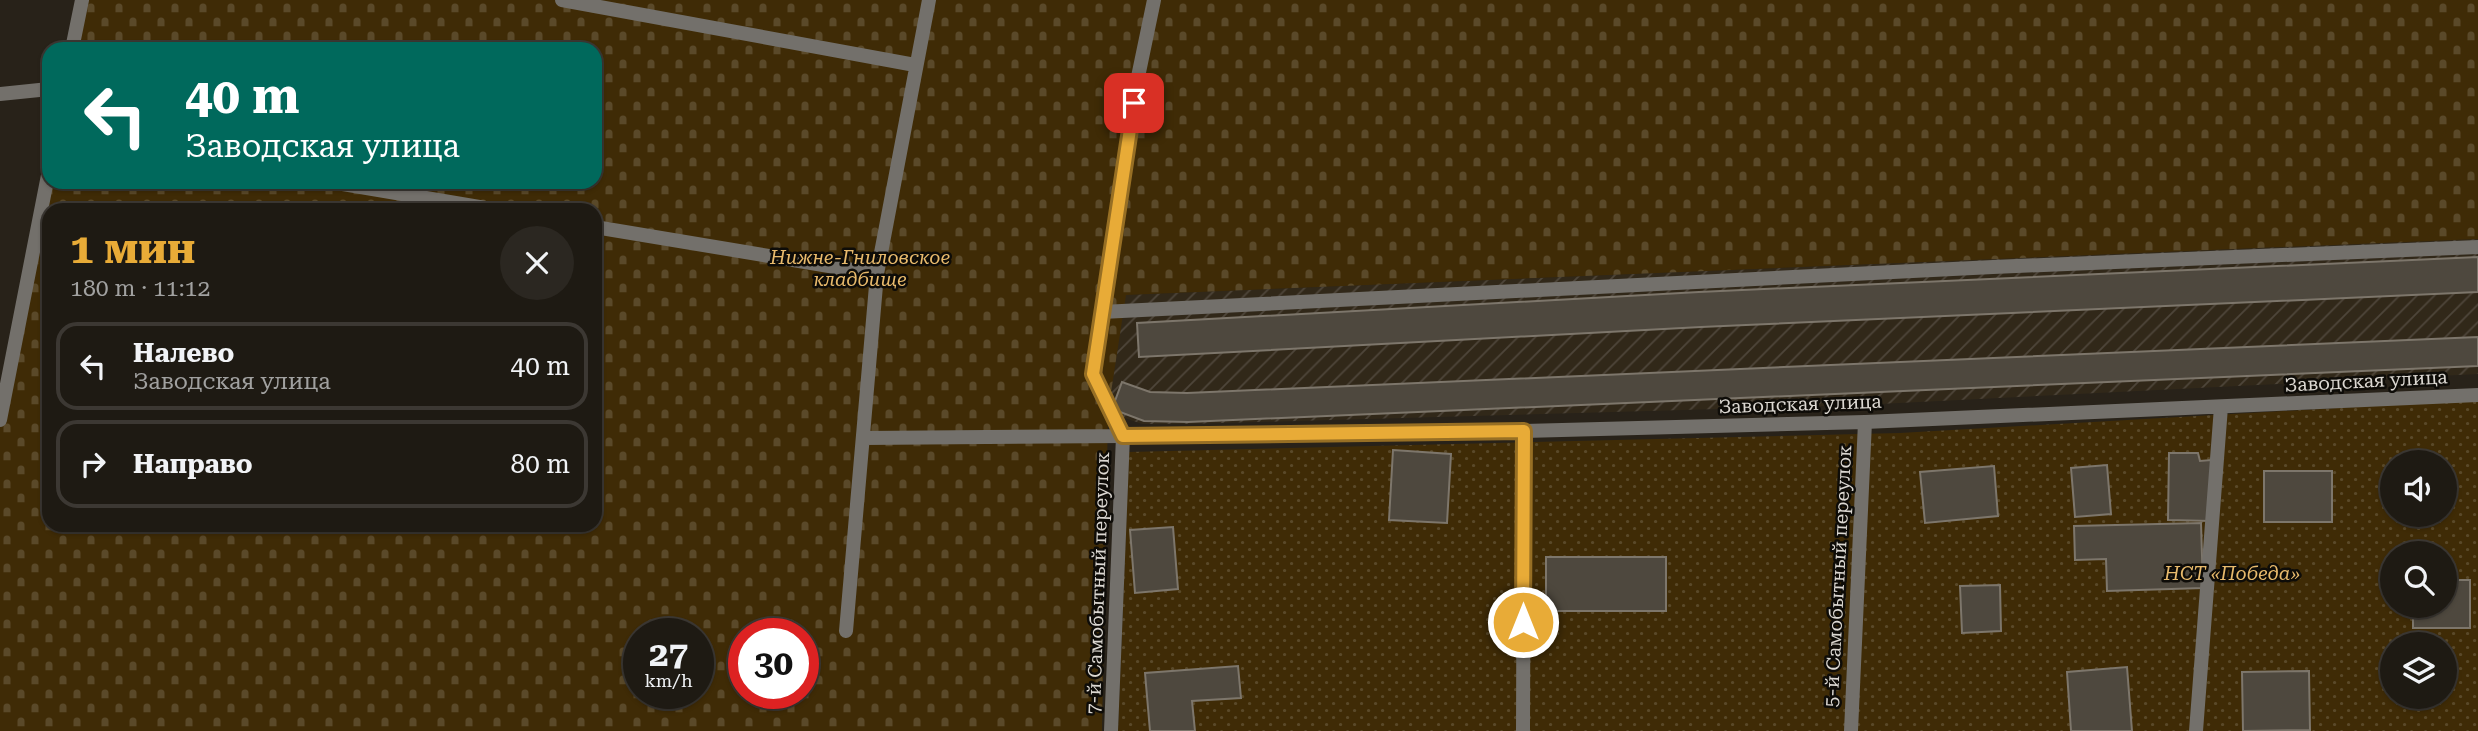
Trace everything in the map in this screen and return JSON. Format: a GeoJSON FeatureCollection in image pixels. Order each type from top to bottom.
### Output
{"type":"FeatureCollection","features":[{"type":"Feature","properties":{"kind":"street"},"geometry":{"type":"LineString","coordinates":[[73,42],[82,0]]}},
{"type":"Feature","properties":{"kind":"street"},"geometry":{"type":"LineString","coordinates":[[562,0],[915,65]]}},
{"type":"Feature","properties":{"kind":"street"},"geometry":{"type":"LineString","coordinates":[[846,631],[877,274],[929,0]]}},
{"type":"Feature","properties":{"kind":"street"},"geometry":{"type":"LineString","coordinates":[[1123,436],[1093,374],[1138,77],[1154,0]]}},
{"type":"Feature","properties":{"kind":"street"},"geometry":{"type":"LineString","coordinates":[[0,94],[42,90]]}},
{"type":"Feature","properties":{"kind":"street"},"geometry":{"type":"LineString","coordinates":[[372,189],[456,203]]}},
{"type":"Feature","properties":{"kind":"street"},"geometry":{"type":"LineString","coordinates":[[0,420],[42,206]]}},
{"type":"Feature","properties":{"kind":"street"},"geometry":{"type":"LineString","coordinates":[[602,228],[877,274]]}},
{"type":"Feature","properties":{"kind":"street"},"geometry":{"type":"LineString","coordinates":[[1102,312],[1993,267],[2478,247]]}},
{"type":"Feature","properties":{"kind":"street","name":"Заводская улица"},"geometry":{"type":"LineString","coordinates":[[864,438],[1524,431],[1865,422],[2478,395]]}},
{"type":"Feature","properties":{"kind":"street"},"geometry":{"type":"LineString","coordinates":[[2196,731],[2221,407]]}},
{"type":"Feature","properties":{"kind":"street","name":"5-й Самобытный переулок"},"geometry":{"type":"LineString","coordinates":[[1851,731],[1865,422]]}},
{"type":"Feature","properties":{"kind":"street"},"geometry":{"type":"LineString","coordinates":[[1523,731],[1524,431]]}},
{"type":"Feature","properties":{"kind":"street","name":"7-й Самобытный переулок"},"geometry":{"type":"LineString","coordinates":[[1111,731],[1123,436]]}},
{"type":"Feature","properties":{"kind":"shaded area"},"geometry":{"type":"Polygon","coordinates":[[[2478,239],[2478,374],[1859,405],[1188,424],[1142,424],[1108,412],[1125,295],[2478,239]]]}},
{"type":"Feature","properties":{"kind":"green space","name":"Нижне-Гниловское кладбище"},"geometry":{"type":"Polygon","coordinates":[[[77,0],[2478,0],[2478,239],[1126,295],[1108,412],[1102,731],[0,731],[0,397],[42,181],[42,189],[602,189],[602,42],[69,42],[77,0]]]}},
{"type":"Feature","properties":{"kind":"green space","name":"НСТ «Победа»"},"geometry":{"type":"Polygon","coordinates":[[[2478,400],[2478,731],[1118,731],[1129,452],[1900,433],[2478,400]]]}},
{"type":"Feature","properties":{"kind":"building"},"geometry":{"type":"Polygon","coordinates":[[[2478,257],[2478,292],[1701,327],[1139,357],[1137,323],[1699,292],[2478,257]]]}},
{"type":"Feature","properties":{"kind":"building"},"geometry":{"type":"Polygon","coordinates":[[[2478,337],[2478,366],[1188,422],[1144,421],[1112,409],[1122,382],[1150,392],[1187,393],[2478,337]]]}},
{"type":"Feature","properties":{"kind":"building"},"geometry":{"type":"Polygon","coordinates":[[[1393,450],[1451,454],[1447,523],[1389,520],[1393,450]]]}},
{"type":"Feature","properties":{"kind":"building"},"geometry":{"type":"Polygon","coordinates":[[[2169,453],[2198,453],[2200,461],[2211,460],[2211,521],[2168,520],[2169,453]]]}},
{"type":"Feature","properties":{"kind":"building"},"geometry":{"type":"Polygon","coordinates":[[[2107,465],[2111,514],[2075,517],[2071,468],[2107,465]]]}},
{"type":"Feature","properties":{"kind":"building"},"geometry":{"type":"Polygon","coordinates":[[[1994,466],[1998,516],[1925,523],[1920,472],[1994,466]]]}},
{"type":"Feature","properties":{"kind":"building"},"geometry":{"type":"Polygon","coordinates":[[[2264,471],[2332,471],[2332,522],[2264,522],[2264,471]]]}},
{"type":"Feature","properties":{"kind":"building"},"geometry":{"type":"Polygon","coordinates":[[[2201,523],[2203,588],[2107,591],[2106,559],[2075,560],[2074,526],[2201,523]]]}},
{"type":"Feature","properties":{"kind":"building"},"geometry":{"type":"Polygon","coordinates":[[[1173,527],[1178,589],[1135,593],[1130,530],[1173,527]]]}},
{"type":"Feature","properties":{"kind":"building"},"geometry":{"type":"Polygon","coordinates":[[[1546,557],[1666,557],[1666,611],[1546,611],[1546,557]]]}},
{"type":"Feature","properties":{"kind":"building"},"geometry":{"type":"Polygon","coordinates":[[[2457,580],[2470,580],[2470,628],[2413,628],[2413,618],[2457,618],[2457,580]]]}},
{"type":"Feature","properties":{"kind":"building"},"geometry":{"type":"Polygon","coordinates":[[[2000,585],[2001,631],[1962,633],[1960,586],[2000,585]]]}},
{"type":"Feature","properties":{"kind":"building"},"geometry":{"type":"Polygon","coordinates":[[[1238,666],[1241,698],[1192,701],[1195,731],[1150,731],[1145,673],[1238,666]]]}},
{"type":"Feature","properties":{"kind":"building"},"geometry":{"type":"Polygon","coordinates":[[[2127,667],[2132,731],[2071,731],[2067,672],[2127,667]]]}},
{"type":"Feature","properties":{"kind":"building"},"geometry":{"type":"Polygon","coordinates":[[[2309,671],[2310,730],[2243,731],[2242,672],[2309,671]]]}},
{"type":"Feature","properties":{"kind":"route"},"geometry":{"type":"LineString","coordinates":[[1134,103],[1093,374],[1123,436],[1524,431],[1523,622]]}}]}
